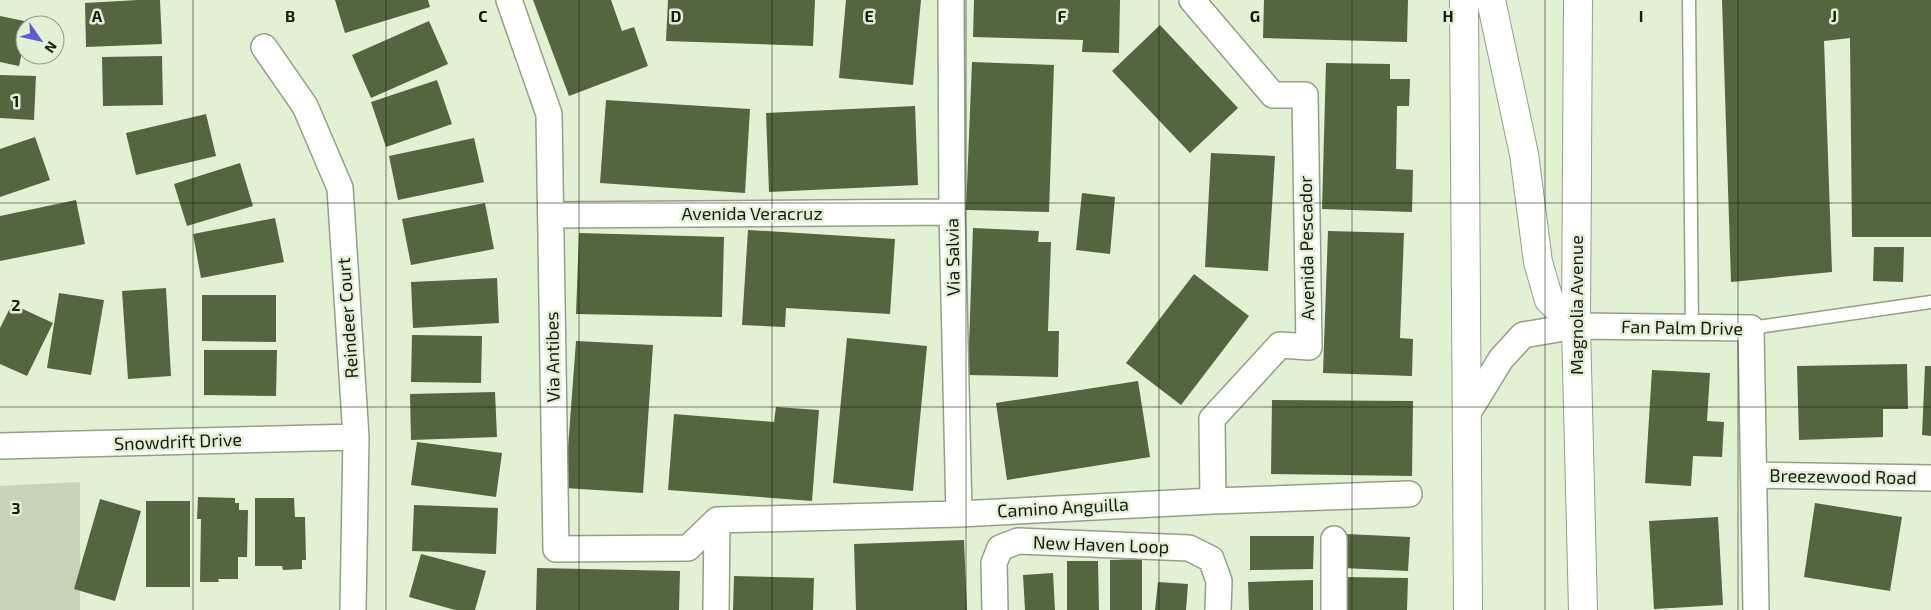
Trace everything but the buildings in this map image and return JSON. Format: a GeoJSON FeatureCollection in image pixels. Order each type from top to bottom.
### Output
{"type":"FeatureCollection","features":[{"type":"Feature","properties":{"kind":"main road"},"geometry":{"type":"LineString","coordinates":[[1464,0],[1468,610]]}},
{"type":"Feature","properties":{"kind":"main road"},"geometry":{"type":"LineString","coordinates":[[1492,0],[1524,154],[1538,262],[1550,300],[1576,326]]}},
{"type":"Feature","properties":{"kind":"main road","name":"Magnolia Avenue"},"geometry":{"type":"LineString","coordinates":[[1578,0],[1576,326],[1583,610]]}},
{"type":"Feature","properties":{"kind":"street","name":"Via Antibes"},"geometry":{"type":"LineString","coordinates":[[509,0],[549,114],[556,549],[688,548],[717,520]]}},
{"type":"Feature","properties":{"kind":"street","name":"Via Salvia"},"geometry":{"type":"LineString","coordinates":[[951,0],[952,212],[959,514]]}},
{"type":"Feature","properties":{"kind":"street","name":"Avenida Pescador"},"geometry":{"type":"LineString","coordinates":[[1192,0],[1273,94],[1305,95],[1309,347],[1280,345],[1212,419],[1213,500]]}},
{"type":"Feature","properties":{"kind":"street","name":"Reindeer Court"},"geometry":{"type":"LineString","coordinates":[[264,47],[304,106],[340,188],[356,437],[353,610]]}},
{"type":"Feature","properties":{"kind":"street","name":"Avenida Veracruz"},"geometry":{"type":"LineString","coordinates":[[551,215],[952,212]]}},
{"type":"Feature","properties":{"kind":"street","name":"Fan Palm Drive"},"geometry":{"type":"LineString","coordinates":[[1466,416],[1501,359],[1523,335],[1576,326],[1751,328],[1756,610]]}},
{"type":"Feature","properties":{"kind":"street","name":"Snowdrift Drive"},"geometry":{"type":"LineString","coordinates":[[0,446],[356,437]]}},
{"type":"Feature","properties":{"kind":"street","name":"Breezewood Road"},"geometry":{"type":"LineString","coordinates":[[1754,475],[1931,478]]}},
{"type":"Feature","properties":{"kind":"street","name":"Camino Anguilla"},"geometry":{"type":"LineString","coordinates":[[717,520],[959,514],[1213,500],[1409,494]]}},
{"type":"Feature","properties":{"kind":"street"},"geometry":{"type":"LineString","coordinates":[[716,610],[717,520]]}},
{"type":"Feature","properties":{"kind":"street"},"geometry":{"type":"LineString","coordinates":[[1334,539],[1334,610]]}},
{"type":"Feature","properties":{"kind":"street","name":"New Haven Loop"},"geometry":{"type":"LineString","coordinates":[[994,610],[994,563],[1000,548],[1018,541],[1189,548],[1211,559],[1219,581],[1218,610]]}},
{"type":"Feature","properties":{"kind":"lane"},"geometry":{"type":"LineString","coordinates":[[1689,0],[1692,328]]}},
{"type":"Feature","properties":{"kind":"lane"},"geometry":{"type":"LineString","coordinates":[[1751,328],[1931,302]]}},
{"type":"Feature","properties":{"kind":"green space"},"geometry":{"type":"Polygon","coordinates":[[[80,482],[80,610],[0,610],[0,486],[80,482]]]}}]}
